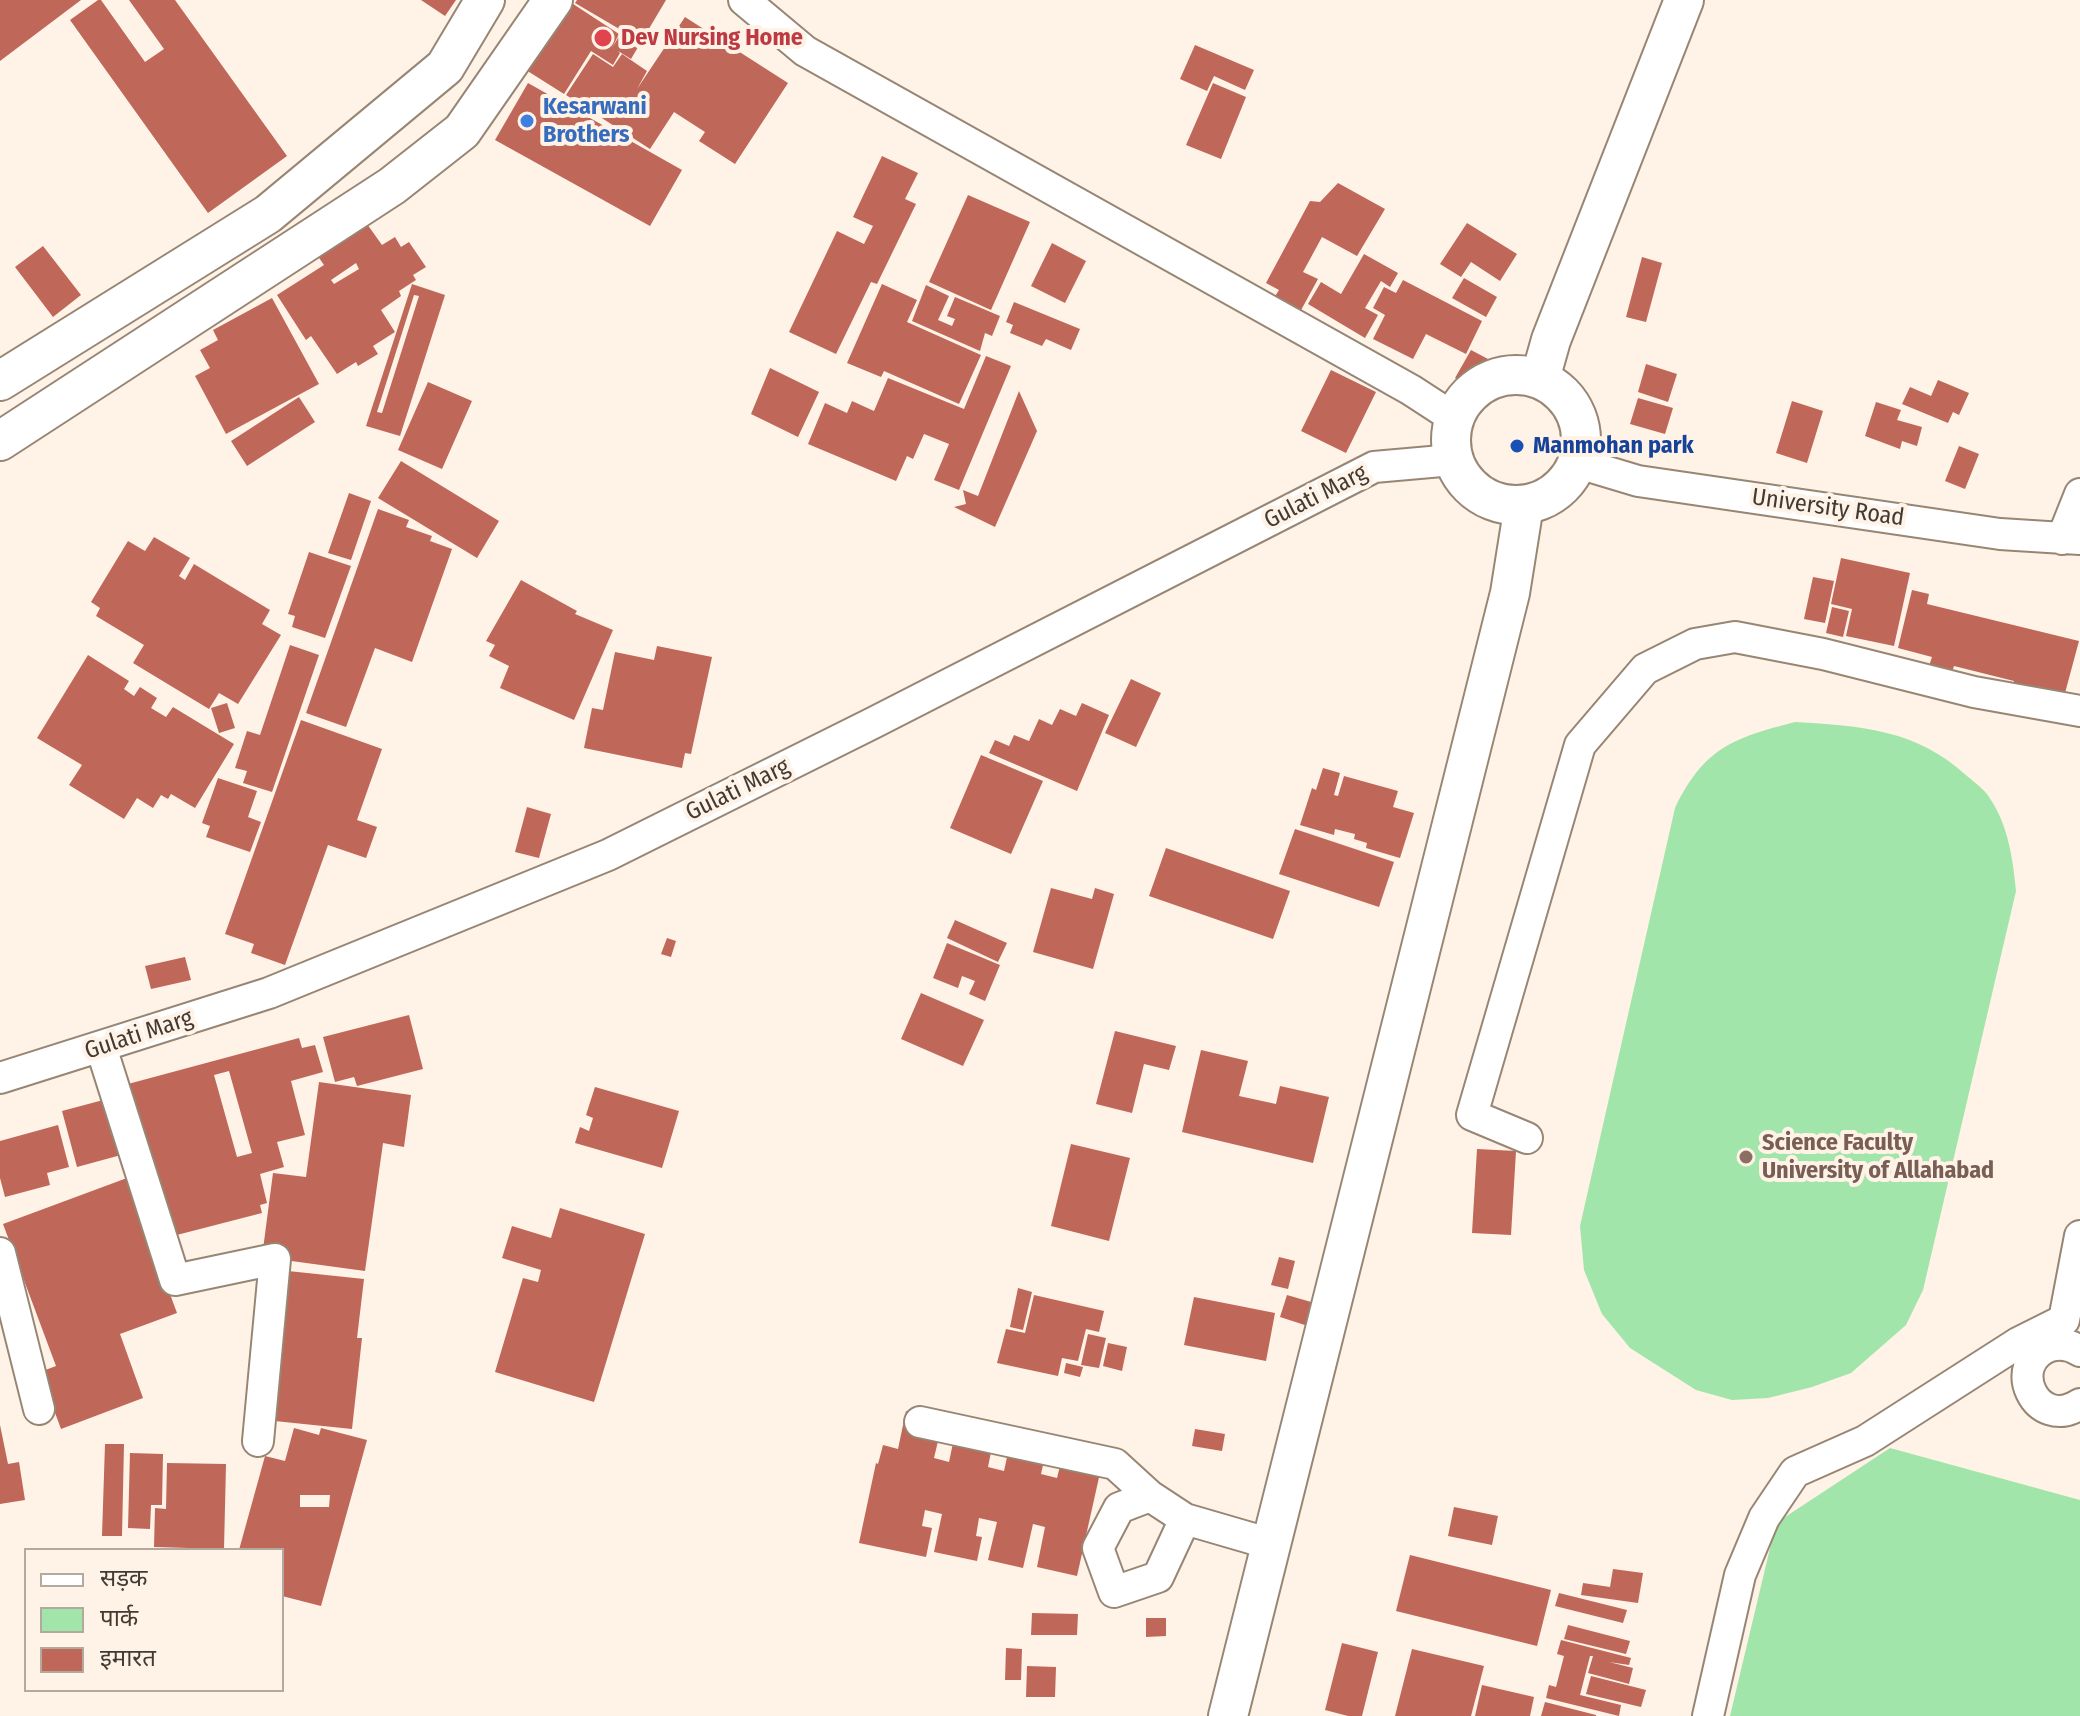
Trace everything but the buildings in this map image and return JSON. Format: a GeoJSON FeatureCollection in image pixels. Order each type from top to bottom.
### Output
{"type":"FeatureCollection","features":[{"type":"Feature","properties":{"kind":"main road"},"geometry":{"type":"LineString","coordinates":[[0,381],[268,214],[445,67],[485,0]]}},
{"type":"Feature","properties":{"kind":"main road"},"geometry":{"type":"LineString","coordinates":[[0,441],[392,186],[462,131],[553,0]]}},
{"type":"Feature","properties":{"kind":"main road"},"geometry":{"type":"LineString","coordinates":[[1540,379],[1551,340],[1684,0]]}},
{"type":"Feature","properties":{"kind":"main road"},"geometry":{"type":"LineString","coordinates":[[1514,375],[1540,379],[1562,392],[1576,413],[1582,438],[1578,463],[1557,492],[1524,505],[1502,504],[1481,496],[1464,480],[1453,460],[1450,439],[1454,418],[1468,396],[1489,381],[1514,375]]}},
{"type":"Feature","properties":{"kind":"main road"},"geometry":{"type":"LineString","coordinates":[[1228,1716],[1510,593],[1524,505]]}},
{"type":"Feature","properties":{"kind":"street"},"geometry":{"type":"LineString","coordinates":[[744,0],[805,51],[1411,390],[1454,418]]}},
{"type":"Feature","properties":{"kind":"street","name":"Gulati Marg"},"geometry":{"type":"LineString","coordinates":[[0,1078],[269,993],[608,855],[1374,467],[1453,460]]}},
{"type":"Feature","properties":{"kind":"street","name":"University Road"},"geometry":{"type":"LineString","coordinates":[[1578,463],[1638,481],[2000,534],[2071,539]]}},
{"type":"Feature","properties":{"kind":"street"},"geometry":{"type":"LineString","coordinates":[[2071,539],[2080,494]]}},
{"type":"Feature","properties":{"kind":"street"},"geometry":{"type":"LineString","coordinates":[[1527,1138],[1472,1115],[1580,745],[1645,669],[1695,644],[1735,637],[1823,654],[1974,692],[2080,711]]}},
{"type":"Feature","properties":{"kind":"street"},"geometry":{"type":"LineString","coordinates":[[101,1047],[175,1280],[275,1259],[258,1441]]}},
{"type":"Feature","properties":{"kind":"street"},"geometry":{"type":"LineString","coordinates":[[1708,1716],[1740,1575],[1764,1518],[1795,1472],[1865,1441],[2018,1343],[2064,1320],[2080,1236]]}},
{"type":"Feature","properties":{"kind":"street"},"geometry":{"type":"LineString","coordinates":[[0,1253],[39,1409]]}},
{"type":"Feature","properties":{"kind":"street"},"geometry":{"type":"LineString","coordinates":[[2080,1351],[2067,1345],[2047,1347],[2037,1353],[2027,1374],[2032,1396],[2050,1410],[2061,1411],[2080,1404]]}},
{"type":"Feature","properties":{"kind":"street"},"geometry":{"type":"LineString","coordinates":[[920,1422],[1115,1464],[1150,1496],[1185,1519],[1271,1544]]}},
{"type":"Feature","properties":{"kind":"street"},"geometry":{"type":"LineString","coordinates":[[1150,1496],[1119,1508],[1098,1548],[1114,1592],[1158,1577],[1185,1519]]}},
{"type":"Feature","properties":{"kind":"green space"},"geometry":{"type":"Polygon","coordinates":[[[1795,722],[1887,733],[1908,739],[1948,760],[1982,788],[1995,807],[2008,842],[2016,891],[1923,1290],[1906,1325],[1851,1373],[1768,1398],[1732,1400],[1696,1390],[1630,1348],[1602,1314],[1584,1270],[1580,1226],[1675,808],[1697,772],[1723,748],[1737,740],[1795,722]]]}},
{"type":"Feature","properties":{"kind":"green space"},"geometry":{"type":"Polygon","coordinates":[[[1890,1448],[2080,1500],[2080,1716],[1730,1716],[1776,1523],[1890,1448]]]}},
{"type":"Feature","properties":{"kind":"place","name":"Dev Nursing Home"},"geometry":{"type":"Point","coordinates":[603,38]}},
{"type":"Feature","properties":{"kind":"place","name":"Kesarwani Brothers"},"geometry":{"type":"Point","coordinates":[527,121]}},
{"type":"Feature","properties":{"kind":"place","name":"Manmohan park"},"geometry":{"type":"Point","coordinates":[1517,446]}},
{"type":"Feature","properties":{"kind":"place","name":"Science Faculty University of Allahabad"},"geometry":{"type":"Point","coordinates":[1746,1157]}}]}
